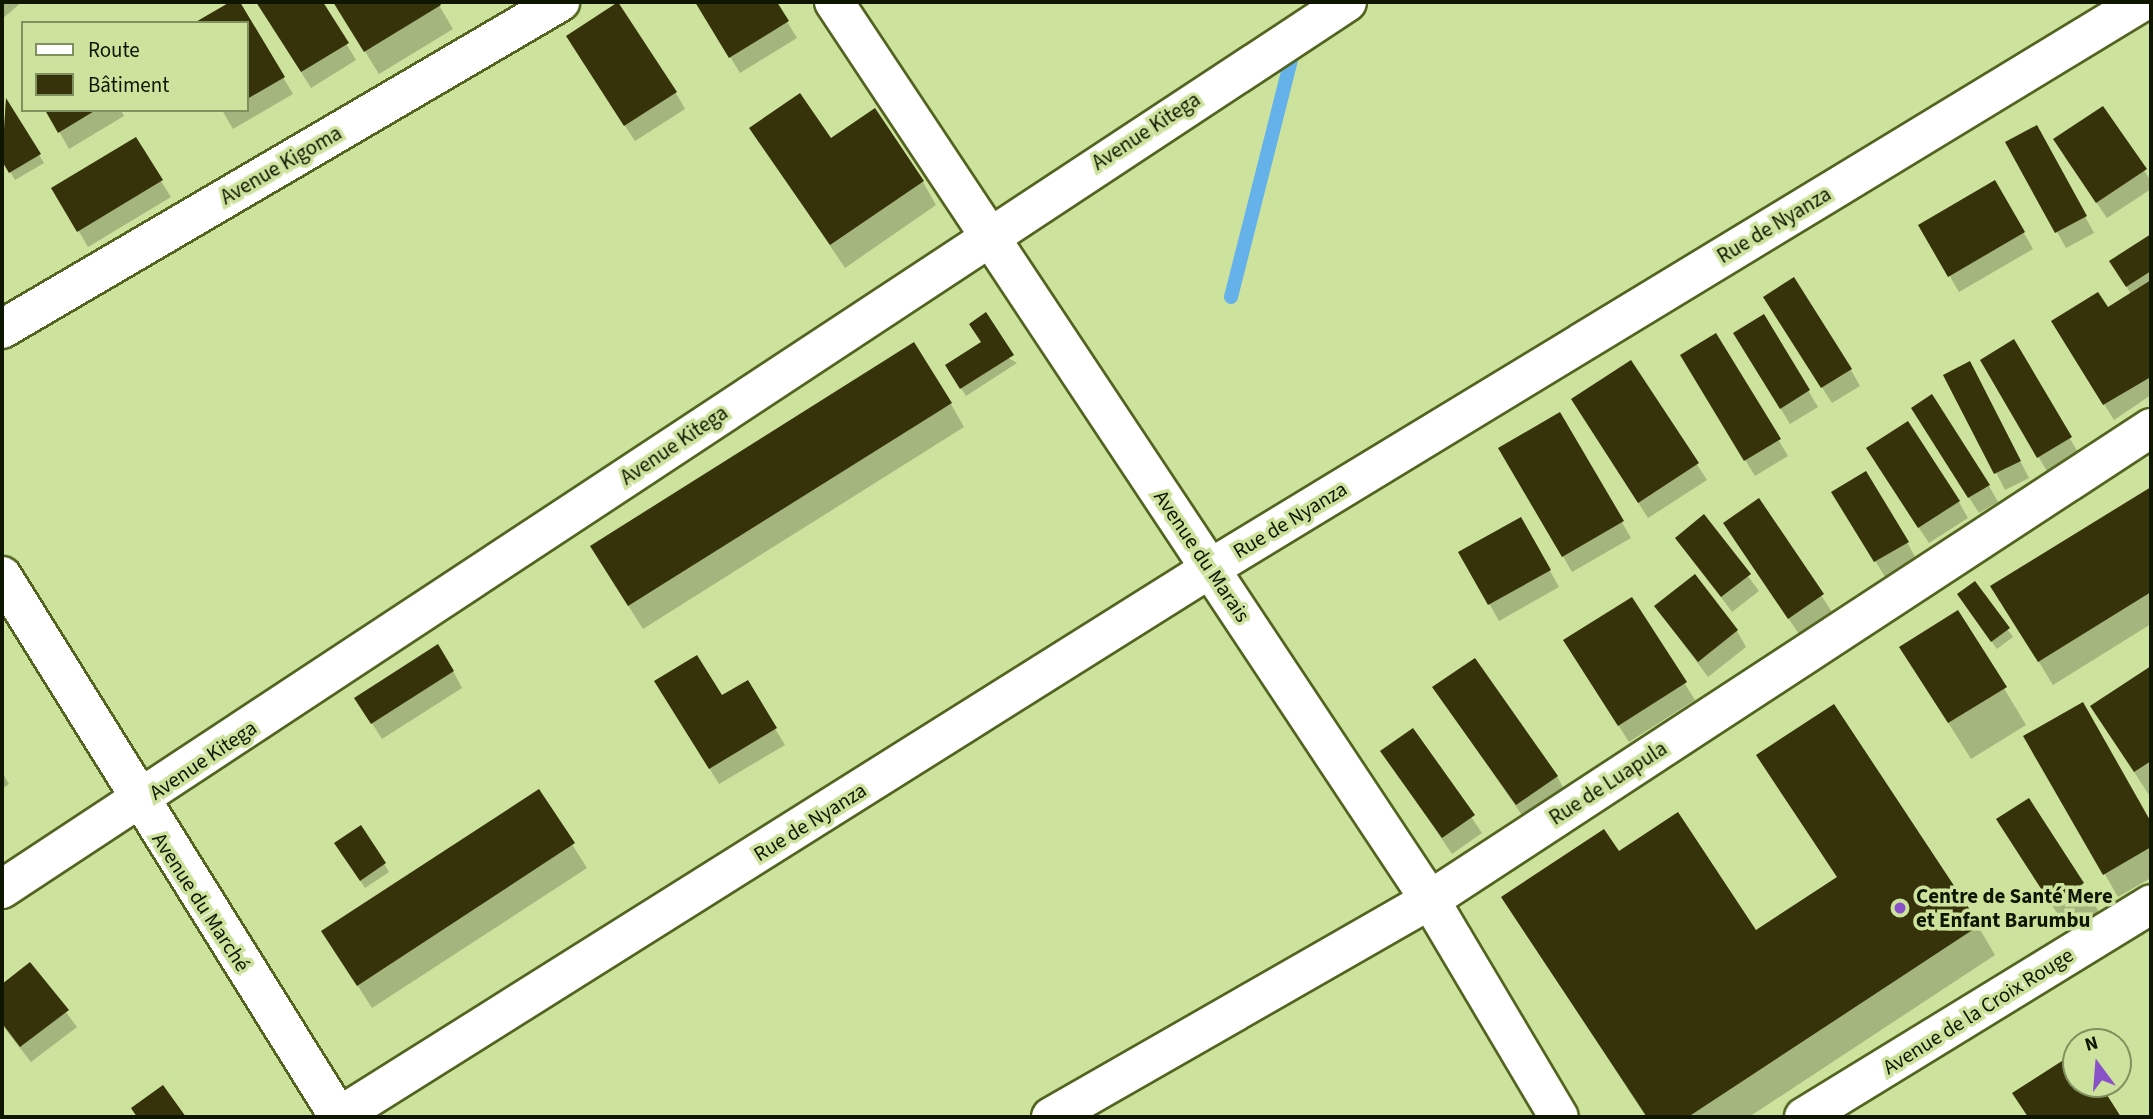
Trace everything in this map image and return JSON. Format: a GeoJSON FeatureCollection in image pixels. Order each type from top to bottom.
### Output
{"type":"FeatureCollection","features":[{"type":"Feature","properties":{"kind":"street","name":"Avenue Kigoma"},"geometry":{"type":"LineString","coordinates":[[2,329],[560,2]]}},
{"type":"Feature","properties":{"kind":"street","name":"Avenue du Marais"},"geometry":{"type":"LineString","coordinates":[[834,2],[1430,900],[1559,1117]]}},
{"type":"Feature","properties":{"kind":"street"},"geometry":{"type":"LineString","coordinates":[[2144,2],[2151,11]]}},
{"type":"Feature","properties":{"kind":"street","name":"Rue de Nyanza"},"geometry":{"type":"LineString","coordinates":[[339,1117],[1211,568],[2144,2]]}},
{"type":"Feature","properties":{"kind":"street","name":"Avenue Kitega"},"geometry":{"type":"LineString","coordinates":[[2,889],[138,803],[988,235],[1340,6]]}},
{"type":"Feature","properties":{"kind":"street","name":"Rue de Luapula"},"geometry":{"type":"LineString","coordinates":[[1051,1117],[1430,900],[2151,428]]}},
{"type":"Feature","properties":{"kind":"street","name":"Avenue du Marché"},"geometry":{"type":"LineString","coordinates":[[2,576],[138,803],[339,1117]]}},
{"type":"Feature","properties":{"kind":"street","name":"Avenue de la Croix Rouge"},"geometry":{"type":"LineString","coordinates":[[1804,1117],[2151,904]]}},
{"type":"Feature","properties":{"kind":"building"},"geometry":{"type":"Polygon","coordinates":[[[230,2],[240,2],[285,77],[248,98],[248,21],[197,21],[230,2]]]}},
{"type":"Feature","properties":{"kind":"building"},"geometry":{"type":"Polygon","coordinates":[[[256,2],[323,2],[349,43],[301,72],[256,2]]]}},
{"type":"Feature","properties":{"kind":"building"},"geometry":{"type":"Polygon","coordinates":[[[333,2],[439,2],[441,5],[364,52],[333,2]]]}},
{"type":"Feature","properties":{"kind":"building"},"geometry":{"type":"Polygon","coordinates":[[[618,2],[677,92],[624,126],[566,36],[618,2]]]}},
{"type":"Feature","properties":{"kind":"building"},"geometry":{"type":"Polygon","coordinates":[[[695,2],[777,2],[789,21],[729,58],[695,2]]]}},
{"type":"Feature","properties":{"kind":"building"},"geometry":{"type":"Polygon","coordinates":[[[800,93],[831,138],[875,108],[924,181],[830,245],[749,128],[800,93]]]}},
{"type":"Feature","properties":{"kind":"building"},"geometry":{"type":"Polygon","coordinates":[[[6,98],[41,154],[9,173],[2,161],[6,98]]]}},
{"type":"Feature","properties":{"kind":"building"},"geometry":{"type":"Polygon","coordinates":[[[2103,106],[2147,169],[2096,203],[2053,139],[2103,106]]]}},
{"type":"Feature","properties":{"kind":"building"},"geometry":{"type":"Polygon","coordinates":[[[46,112],[93,112],[58,133],[46,112]]]}},
{"type":"Feature","properties":{"kind":"building"},"geometry":{"type":"Polygon","coordinates":[[[2037,125],[2087,216],[2055,233],[2005,142],[2037,125]]]}},
{"type":"Feature","properties":{"kind":"building"},"geometry":{"type":"Polygon","coordinates":[[[136,137],[163,180],[77,232],[51,188],[136,137]]]}},
{"type":"Feature","properties":{"kind":"building"},"geometry":{"type":"Polygon","coordinates":[[[1995,180],[2025,232],[1948,277],[1918,225],[1995,180]]]}},
{"type":"Feature","properties":{"kind":"building"},"geometry":{"type":"Polygon","coordinates":[[[2151,234],[2151,271],[2126,287],[2109,261],[2151,234]]]}},
{"type":"Feature","properties":{"kind":"building"},"geometry":{"type":"Polygon","coordinates":[[[1794,277],[1852,369],[1821,388],[1763,297],[1794,277]]]}},
{"type":"Feature","properties":{"kind":"building"},"geometry":{"type":"Polygon","coordinates":[[[2151,280],[2149,378],[2103,405],[2051,321],[2098,292],[2108,307],[2151,280]]]}},
{"type":"Feature","properties":{"kind":"building"},"geometry":{"type":"Polygon","coordinates":[[[986,312],[1014,355],[960,389],[945,365],[981,342],[969,324],[986,312]]]}},
{"type":"Feature","properties":{"kind":"building"},"geometry":{"type":"Polygon","coordinates":[[[1764,314],[1810,390],[1780,409],[1733,333],[1764,314]]]}},
{"type":"Feature","properties":{"kind":"building"},"geometry":{"type":"Polygon","coordinates":[[[1716,333],[1781,439],[1744,461],[1680,355],[1716,333]]]}},
{"type":"Feature","properties":{"kind":"building"},"geometry":{"type":"Polygon","coordinates":[[[2014,339],[2072,437],[2037,458],[1980,360],[2014,339]]]}},
{"type":"Feature","properties":{"kind":"building"},"geometry":{"type":"Polygon","coordinates":[[[914,342],[952,403],[628,606],[590,546],[914,342]]]}},
{"type":"Feature","properties":{"kind":"building"},"geometry":{"type":"Polygon","coordinates":[[[1631,360],[1699,463],[1638,503],[1571,399],[1631,360]]]}},
{"type":"Feature","properties":{"kind":"building"},"geometry":{"type":"Polygon","coordinates":[[[1970,361],[2021,461],[1994,474],[1943,375],[1970,361]]]}},
{"type":"Feature","properties":{"kind":"building"},"geometry":{"type":"Polygon","coordinates":[[[1932,394],[1990,485],[1968,498],[1911,408],[1932,394]]]}},
{"type":"Feature","properties":{"kind":"building"},"geometry":{"type":"Polygon","coordinates":[[[1560,412],[1624,521],[1562,557],[1498,448],[1560,412]]]}},
{"type":"Feature","properties":{"kind":"building"},"geometry":{"type":"Polygon","coordinates":[[[1908,421],[1960,501],[1918,528],[1866,448],[1908,421]]]}},
{"type":"Feature","properties":{"kind":"building"},"geometry":{"type":"Polygon","coordinates":[[[1866,471],[1909,542],[1874,562],[1831,492],[1866,471]]]}},
{"type":"Feature","properties":{"kind":"building"},"geometry":{"type":"Polygon","coordinates":[[[2151,487],[2151,592],[2038,662],[1990,586],[2151,487]]]}},
{"type":"Feature","properties":{"kind":"building"},"geometry":{"type":"Polygon","coordinates":[[[1759,498],[1824,594],[1788,619],[1723,523],[1759,498]]]}},
{"type":"Feature","properties":{"kind":"building"},"geometry":{"type":"Polygon","coordinates":[[[1704,514],[1751,574],[1721,597],[1675,538],[1704,514]]]}},
{"type":"Feature","properties":{"kind":"building"},"geometry":{"type":"Polygon","coordinates":[[[1521,517],[1551,570],[1488,605],[1458,552],[1521,517]]]}},
{"type":"Feature","properties":{"kind":"building"},"geometry":{"type":"Polygon","coordinates":[[[1695,574],[1738,630],[1698,662],[1654,606],[1695,574]]]}},
{"type":"Feature","properties":{"kind":"building"},"geometry":{"type":"Polygon","coordinates":[[[1975,581],[2010,628],[1991,642],[1957,594],[1975,581]]]}},
{"type":"Feature","properties":{"kind":"building"},"geometry":{"type":"Polygon","coordinates":[[[1632,597],[1687,682],[1618,726],[1563,640],[1632,597]]]}},
{"type":"Feature","properties":{"kind":"building"},"geometry":{"type":"Polygon","coordinates":[[[1958,610],[2007,687],[1948,723],[1899,647],[1958,610]]]}},
{"type":"Feature","properties":{"kind":"building"},"geometry":{"type":"Polygon","coordinates":[[[438,644],[454,671],[371,724],[354,698],[438,644]]]}},
{"type":"Feature","properties":{"kind":"building"},"geometry":{"type":"Polygon","coordinates":[[[697,655],[722,695],[748,680],[777,728],[709,769],[654,681],[697,655]]]}},
{"type":"Feature","properties":{"kind":"building"},"geometry":{"type":"Polygon","coordinates":[[[1475,658],[1558,776],[1516,805],[1432,687],[1475,658]]]}},
{"type":"Feature","properties":{"kind":"building"},"geometry":{"type":"Polygon","coordinates":[[[2151,666],[2151,761],[2134,772],[2090,706],[2151,666]]]}},
{"type":"Feature","properties":{"kind":"building"},"geometry":{"type":"Polygon","coordinates":[[[2083,702],[2151,822],[2151,847],[2103,875],[2023,736],[2083,702]]]}},
{"type":"Feature","properties":{"kind":"building"},"geometry":{"type":"Polygon","coordinates":[[[1834,704],[1980,925],[1688,1117],[1647,1117],[1501,897],[1604,829],[1619,851],[1678,812],[1756,930],[1837,877],[1756,755],[1834,704]]]}},
{"type":"Feature","properties":{"kind":"building"},"geometry":{"type":"Polygon","coordinates":[[[1413,728],[1475,815],[1442,838],[1380,751],[1413,728]]]}},
{"type":"Feature","properties":{"kind":"building"},"geometry":{"type":"Polygon","coordinates":[[[539,789],[575,843],[357,986],[321,931],[539,789]]]}},
{"type":"Feature","properties":{"kind":"building"},"geometry":{"type":"Polygon","coordinates":[[[2029,798],[2084,883],[2051,904],[1996,819],[2029,798]]]}},
{"type":"Feature","properties":{"kind":"building"},"geometry":{"type":"Polygon","coordinates":[[[361,825],[386,863],[360,881],[334,843],[361,825]]]}},
{"type":"Feature","properties":{"kind":"building"},"geometry":{"type":"Polygon","coordinates":[[[30,962],[69,1010],[20,1047],[2,1023],[2,984],[30,962]]]}},
{"type":"Feature","properties":{"kind":"building"},"geometry":{"type":"Polygon","coordinates":[[[2062,1061],[2062,1098],[2109,1098],[2121,1117],[2028,1117],[2012,1093],[2062,1061]]]}},
{"type":"Feature","properties":{"kind":"building"},"geometry":{"type":"Polygon","coordinates":[[[163,1085],[186,1117],[137,1117],[131,1108],[163,1085]]]}},
{"type":"Feature","properties":{"kind":"waterway"},"geometry":{"type":"LineString","coordinates":[[1231,297],[1295,44]]}},
{"type":"Feature","properties":{"kind":"place","name":"Centre de Santé Mere et Enfant Barumbu"},"geometry":{"type":"Point","coordinates":[1900,908]}}]}
